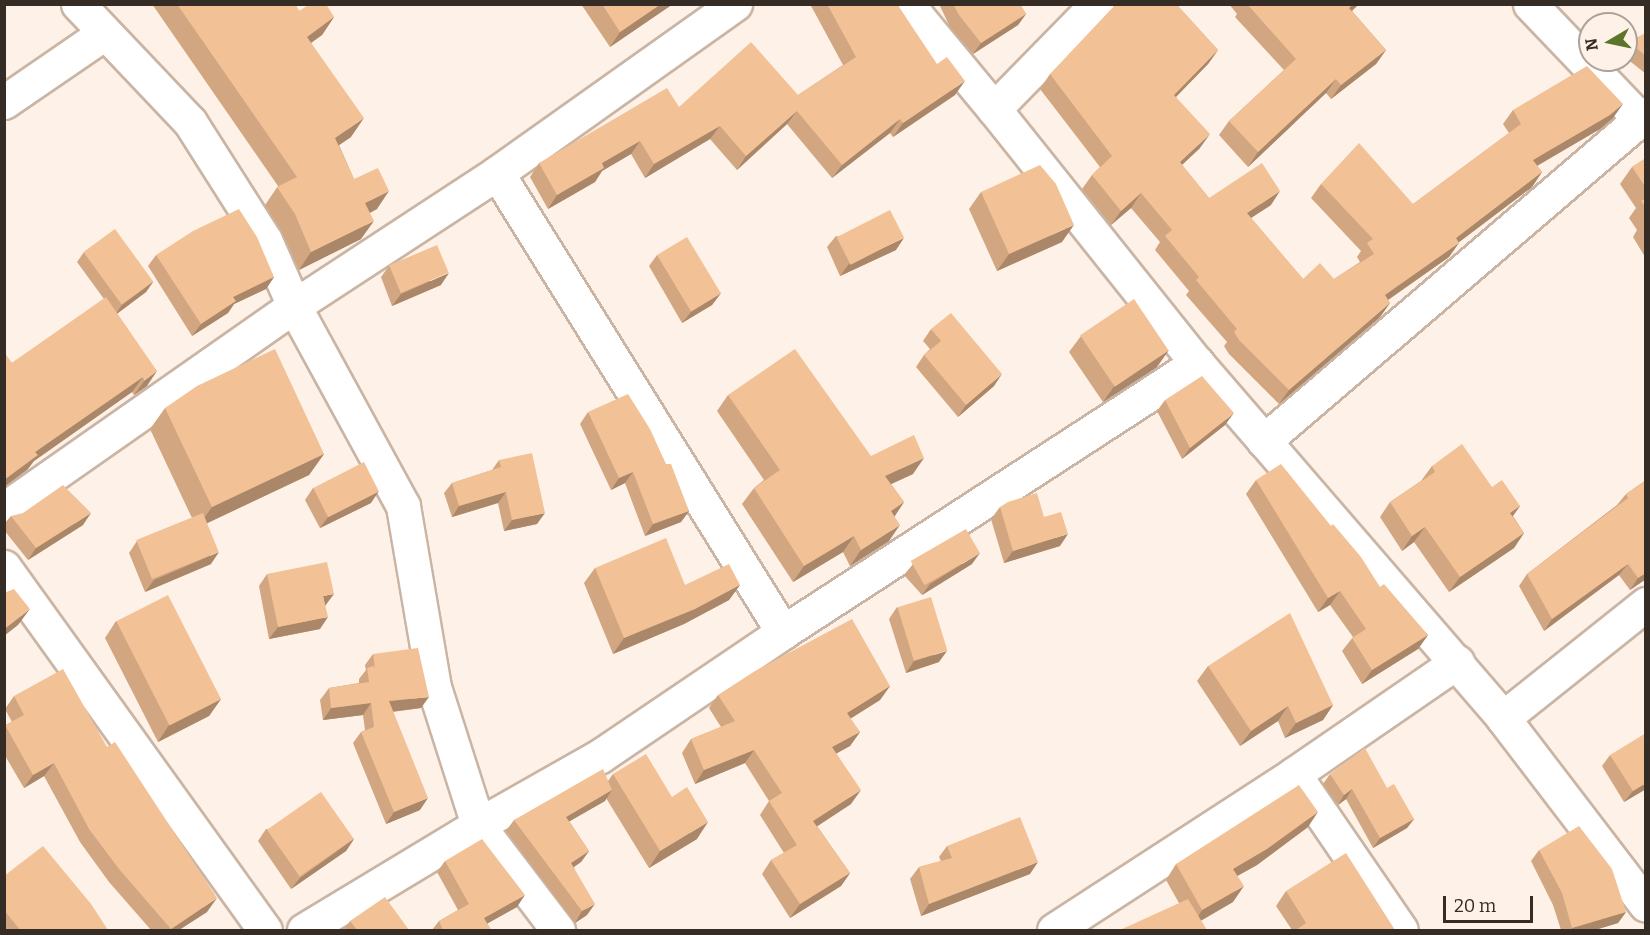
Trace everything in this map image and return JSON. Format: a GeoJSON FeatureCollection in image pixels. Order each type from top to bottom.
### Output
{"type":"FeatureCollection","features":[{"type":"Feature","properties":{"kind":"street"},"geometry":{"type":"LineString","coordinates":[[78,4],[103,33],[190,122],[265,240],[294,306],[403,506],[434,687],[478,825],[558,930]]}},
{"type":"Feature","properties":{"kind":"street"},"geometry":{"type":"LineString","coordinates":[[4,508],[294,306],[497,173],[735,4]]}},
{"type":"Feature","properties":{"kind":"street"},"geometry":{"type":"LineString","coordinates":[[907,4],[1197,363],[1503,718],[1646,905]]}},
{"type":"Feature","properties":{"kind":"street"},"geometry":{"type":"LineString","coordinates":[[994,109],[1097,4]]}},
{"type":"Feature","properties":{"kind":"street"},"geometry":{"type":"LineString","coordinates":[[1264,441],[1643,117],[1530,4]]}},
{"type":"Feature","properties":{"kind":"street"},"geometry":{"type":"LineString","coordinates":[[4,102],[103,33]]}},
{"type":"Feature","properties":{"kind":"street"},"geometry":{"type":"LineString","coordinates":[[497,173],[783,632]]}},
{"type":"Feature","properties":{"kind":"street"},"geometry":{"type":"LineString","coordinates":[[304,930],[478,825],[600,756],[783,632],[1197,363]]}},
{"type":"Feature","properties":{"kind":"street"},"geometry":{"type":"LineString","coordinates":[[4,567],[265,930]]}},
{"type":"Feature","properties":{"kind":"street"},"geometry":{"type":"LineString","coordinates":[[1503,718],[1646,604]]}},
{"type":"Feature","properties":{"kind":"street"},"geometry":{"type":"LineString","coordinates":[[1054,930],[1294,774],[1457,662]]}},
{"type":"Feature","properties":{"kind":"street"},"geometry":{"type":"LineString","coordinates":[[1294,774],[1401,930]]}},
{"type":"Feature","properties":{"kind":"building"},"geometry":{"type":"Polygon","coordinates":[[[177,4],[295,4],[299,11],[310,4],[326,4],[334,17],[307,37],[364,118],[335,138],[354,179],[378,168],[389,191],[365,203],[374,221],[311,252],[295,214],[277,187],[297,177],[177,4]]]}},
{"type":"Feature","properties":{"kind":"building"},"geometry":{"type":"Polygon","coordinates":[[[602,4],[661,4],[620,32],[602,4]]]}},
{"type":"Feature","properties":{"kind":"building"},"geometry":{"type":"Polygon","coordinates":[[[827,4],[897,4],[937,64],[947,57],[965,81],[903,123],[900,119],[842,165],[797,111],[746,156],[720,126],[654,164],[640,141],[602,163],[604,168],[557,195],[539,163],[667,88],[679,107],[751,42],[798,95],[856,57],[827,4]]]}},
{"type":"Feature","properties":{"kind":"building"},"geometry":{"type":"Polygon","coordinates":[[[953,4],[1020,4],[1026,14],[981,43],[953,4]]]}},
{"type":"Feature","properties":{"kind":"building"},"geometry":{"type":"Polygon","coordinates":[[[1116,4],[1179,4],[1178,6],[1218,50],[1174,95],[1210,134],[1180,162],[1209,198],[1262,163],[1280,191],[1247,213],[1303,279],[1320,263],[1334,279],[1374,254],[1367,243],[1373,239],[1321,184],[1359,143],[1413,204],[1521,124],[1513,110],[1578,71],[1593,72],[1623,104],[1610,115],[1533,160],[1542,172],[1456,238],[1459,243],[1385,295],[1390,303],[1289,390],[1239,340],[1234,332],[1237,329],[1196,280],[1199,277],[1165,236],[1172,230],[1141,193],[1121,211],[1092,175],[1112,156],[1050,74],[1116,4]]]}},
{"type":"Feature","properties":{"kind":"building"},"geometry":{"type":"Polygon","coordinates":[[[1247,4],[1353,4],[1349,8],[1386,50],[1341,85],[1336,79],[1258,152],[1229,121],[1296,59],[1247,4]]]}},
{"type":"Feature","properties":{"kind":"building"},"geometry":{"type":"Polygon","coordinates":[[[1646,33],[1646,56],[1638,49],[1638,37],[1646,33]]]}},
{"type":"Feature","properties":{"kind":"building"},"geometry":{"type":"Polygon","coordinates":[[[1646,158],[1646,188],[1632,167],[1646,158]]]}},
{"type":"Feature","properties":{"kind":"building"},"geometry":{"type":"Polygon","coordinates":[[[1040,165],[1056,184],[1074,225],[1009,254],[981,192],[1040,165]]]}},
{"type":"Feature","properties":{"kind":"building"},"geometry":{"type":"Polygon","coordinates":[[[1646,198],[1646,208],[1641,201],[1646,198]]]}},
{"type":"Feature","properties":{"kind":"building"},"geometry":{"type":"Polygon","coordinates":[[[239,209],[257,237],[274,277],[233,297],[236,301],[201,324],[156,255],[193,231],[239,209]]]}},
{"type":"Feature","properties":{"kind":"building"},"geometry":{"type":"Polygon","coordinates":[[[890,210],[904,238],[851,265],[837,237],[890,210]]]}},
{"type":"Feature","properties":{"kind":"building"},"geometry":{"type":"Polygon","coordinates":[[[115,229],[153,282],[122,305],[83,252],[115,229]]]}},
{"type":"Feature","properties":{"kind":"building"},"geometry":{"type":"Polygon","coordinates":[[[687,237],[721,294],[691,312],[657,255],[687,237]]]}},
{"type":"Feature","properties":{"kind":"building"},"geometry":{"type":"Polygon","coordinates":[[[437,245],[449,273],[401,293],[389,265],[437,245]]]}},
{"type":"Feature","properties":{"kind":"building"},"geometry":{"type":"Polygon","coordinates":[[[106,297],[157,371],[145,380],[143,377],[35,452],[38,455],[4,480],[4,352],[12,363],[106,297]]]}},
{"type":"Feature","properties":{"kind":"building"},"geometry":{"type":"Polygon","coordinates":[[[1134,299],[1169,350],[1115,387],[1080,335],[1134,299]]]}},
{"type":"Feature","properties":{"kind":"building"},"geometry":{"type":"Polygon","coordinates":[[[951,313],[1002,374],[966,405],[924,355],[941,341],[931,329],[951,313]]]}},
{"type":"Feature","properties":{"kind":"building"},"geometry":{"type":"Polygon","coordinates":[[[275,349],[324,454],[212,507],[165,408],[197,386],[275,349]]]}},
{"type":"Feature","properties":{"kind":"building"},"geometry":{"type":"Polygon","coordinates":[[[795,349],[871,456],[914,435],[924,458],[885,476],[904,502],[891,511],[900,525],[861,550],[854,536],[804,566],[754,488],[780,470],[728,395],[795,349]]]}},
{"type":"Feature","properties":{"kind":"building"},"geometry":{"type":"Polygon","coordinates":[[[1202,376],[1234,413],[1190,448],[1165,400],[1202,376]]]}},
{"type":"Feature","properties":{"kind":"building"},"geometry":{"type":"Polygon","coordinates":[[[628,394],[650,429],[666,464],[671,464],[689,511],[653,524],[633,472],[619,478],[588,412],[628,394]]]}},
{"type":"Feature","properties":{"kind":"building"},"geometry":{"type":"Polygon","coordinates":[[[1462,444],[1492,487],[1502,480],[1520,506],[1510,513],[1524,533],[1460,577],[1425,527],[1412,536],[1390,502],[1435,472],[1432,466],[1462,444]]]}},
{"type":"Feature","properties":{"kind":"building"},"geometry":{"type":"Polygon","coordinates":[[[532,453],[545,513],[512,520],[506,492],[459,506],[452,483],[501,467],[499,460],[532,453]]]}},
{"type":"Feature","properties":{"kind":"building"},"geometry":{"type":"Polygon","coordinates":[[[364,462],[379,491],[328,517],[313,488],[364,462]]]}},
{"type":"Feature","properties":{"kind":"building"},"geometry":{"type":"Polygon","coordinates":[[[1281,464],[1331,526],[1333,524],[1361,557],[1380,587],[1384,584],[1428,635],[1372,670],[1352,638],[1366,629],[1340,591],[1328,598],[1256,480],[1281,464]]]}},
{"type":"Feature","properties":{"kind":"building"},"geometry":{"type":"Polygon","coordinates":[[[1646,480],[1646,573],[1638,578],[1628,564],[1552,619],[1527,574],[1628,498],[1626,494],[1646,480]]]}},
{"type":"Feature","properties":{"kind":"building"},"geometry":{"type":"Polygon","coordinates":[[[63,485],[91,513],[36,548],[11,516],[23,513],[63,485]]]}},
{"type":"Feature","properties":{"kind":"building"},"geometry":{"type":"Polygon","coordinates":[[[1037,493],[1044,517],[1061,512],[1068,534],[1013,551],[1000,507],[1008,502],[1037,493]]]}},
{"type":"Feature","properties":{"kind":"building"},"geometry":{"type":"Polygon","coordinates":[[[203,513],[219,552],[152,579],[136,540],[203,513]]]}},
{"type":"Feature","properties":{"kind":"building"},"geometry":{"type":"Polygon","coordinates":[[[966,529],[980,553],[925,585],[911,561],[966,529]]]}},
{"type":"Feature","properties":{"kind":"building"},"geometry":{"type":"Polygon","coordinates":[[[666,538],[685,585],[729,564],[740,585],[695,609],[624,638],[595,568],[666,538]]]}},
{"type":"Feature","properties":{"kind":"building"},"geometry":{"type":"Polygon","coordinates":[[[327,562],[334,594],[323,596],[328,617],[278,627],[267,574],[327,562]]]}},
{"type":"Feature","properties":{"kind":"building"},"geometry":{"type":"Polygon","coordinates":[[[14,589],[30,609],[4,629],[4,593],[14,589]]]}},
{"type":"Feature","properties":{"kind":"building"},"geometry":{"type":"Polygon","coordinates":[[[168,595],[221,699],[169,726],[116,621],[168,595]]]}},
{"type":"Feature","properties":{"kind":"building"},"geometry":{"type":"Polygon","coordinates":[[[931,597],[947,651],[914,661],[898,607],[931,597]]]}},
{"type":"Feature","properties":{"kind":"building"},"geometry":{"type":"Polygon","coordinates":[[[1290,613],[1333,705],[1296,723],[1288,706],[1251,731],[1208,666],[1290,613]]]}},
{"type":"Feature","properties":{"kind":"building"},"geometry":{"type":"Polygon","coordinates":[[[852,619],[890,686],[847,713],[860,732],[832,747],[861,790],[813,821],[850,873],[800,904],[771,860],[797,845],[769,801],[782,793],[754,750],[704,770],[691,739],[735,721],[718,695],[755,671],[852,619]]]}},
{"type":"Feature","properties":{"kind":"building"},"geometry":{"type":"Polygon","coordinates":[[[418,648],[429,697],[389,701],[428,798],[394,812],[361,732],[374,727],[371,703],[331,708],[329,688],[369,682],[367,668],[374,666],[375,669],[373,654],[418,648]]]}},
{"type":"Feature","properties":{"kind":"building"},"geometry":{"type":"Polygon","coordinates":[[[63,669],[107,747],[115,742],[217,898],[171,929],[119,869],[89,829],[54,763],[33,775],[5,725],[24,715],[14,696],[63,669]]]}},
{"type":"Feature","properties":{"kind":"building"},"geometry":{"type":"Polygon","coordinates":[[[1646,733],[1646,783],[1633,791],[1610,755],[1646,733]]]}},
{"type":"Feature","properties":{"kind":"building"},"geometry":{"type":"Polygon","coordinates":[[[1365,748],[1387,788],[1394,784],[1414,819],[1380,838],[1352,789],[1344,795],[1330,774],[1365,748]]]}},
{"type":"Feature","properties":{"kind":"building"},"geometry":{"type":"Polygon","coordinates":[[[646,754],[672,797],[687,787],[708,822],[660,851],[613,774],[646,754]]]}},
{"type":"Feature","properties":{"kind":"building"},"geometry":{"type":"Polygon","coordinates":[[[603,769],[612,790],[566,817],[589,851],[571,863],[595,904],[582,911],[514,820],[603,769]]]}},
{"type":"Feature","properties":{"kind":"building"},"geometry":{"type":"Polygon","coordinates":[[[1299,785],[1318,812],[1267,849],[1233,869],[1244,886],[1202,910],[1176,864],[1299,785]]]}},
{"type":"Feature","properties":{"kind":"building"},"geometry":{"type":"Polygon","coordinates":[[[321,792],[354,839],[300,877],[267,830],[321,792]]]}},
{"type":"Feature","properties":{"kind":"building"},"geometry":{"type":"Polygon","coordinates":[[[1020,817],[1038,862],[929,904],[919,867],[952,858],[947,846],[1020,817]]]}},
{"type":"Feature","properties":{"kind":"building"},"geometry":{"type":"Polygon","coordinates":[[[1579,826],[1612,869],[1626,912],[1572,928],[1562,893],[1539,850],[1579,826]]]}},
{"type":"Feature","properties":{"kind":"building"},"geometry":{"type":"Polygon","coordinates":[[[482,839],[525,895],[484,918],[491,930],[443,930],[439,921],[469,904],[445,861],[482,839]]]}},
{"type":"Feature","properties":{"kind":"building"},"geometry":{"type":"Polygon","coordinates":[[[43,846],[91,904],[108,930],[20,930],[4,910],[4,876],[43,846]]]}},
{"type":"Feature","properties":{"kind":"building"},"geometry":{"type":"Polygon","coordinates":[[[1346,853],[1395,930],[1296,930],[1306,923],[1286,891],[1346,853]]]}},
{"type":"Feature","properties":{"kind":"building"},"geometry":{"type":"Polygon","coordinates":[[[385,897],[409,930],[357,930],[350,921],[385,897]]]}},
{"type":"Feature","properties":{"kind":"building"},"geometry":{"type":"Polygon","coordinates":[[[1188,899],[1207,930],[1120,930],[1188,899]]]}}]}
